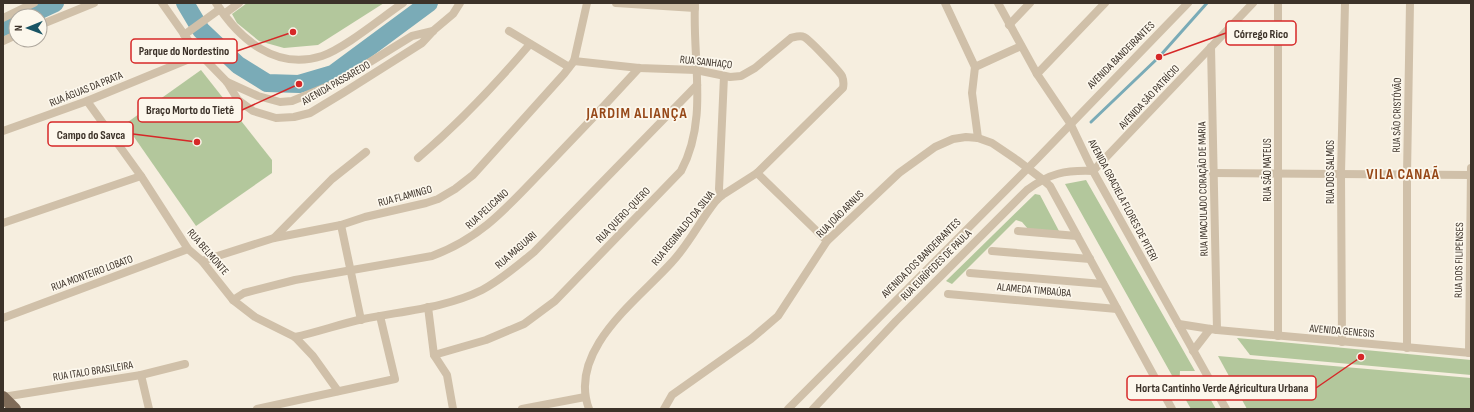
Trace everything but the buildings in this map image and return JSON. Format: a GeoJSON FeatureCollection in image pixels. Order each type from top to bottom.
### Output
{"type":"FeatureCollection","features":[{"type":"Feature","properties":{"kind":"main road"},"geometry":{"type":"LineString","coordinates":[[3,397],[15,409]]}},
{"type":"Feature","properties":{"kind":"street"},"geometry":{"type":"LineString","coordinates":[[3,18],[34,3]]}},
{"type":"Feature","properties":{"kind":"street"},"geometry":{"type":"LineString","coordinates":[[48,22],[94,3]]}},
{"type":"Feature","properties":{"kind":"street","name":"AVENIDA PASSAREDO"},"geometry":{"type":"LineString","coordinates":[[162,3],[199,55],[227,82],[238,100],[253,111],[276,118],[294,117],[310,113],[416,48],[453,14],[460,3]]}},
{"type":"Feature","properties":{"kind":"street"},"geometry":{"type":"LineString","coordinates":[[184,35],[220,9],[240,3]]}},
{"type":"Feature","properties":{"kind":"street"},"geometry":{"type":"LineString","coordinates":[[220,9],[248,42],[272,55],[308,59],[322,56],[336,49],[403,3]]}},
{"type":"Feature","properties":{"kind":"street","name":"RUA FLAMINGO"},"geometry":{"type":"LineString","coordinates":[[202,261],[274,238],[341,225],[365,217],[426,204],[455,189],[472,175],[557,83],[571,64],[587,3]]}},
{"type":"Feature","properties":{"kind":"street"},"geometry":{"type":"LineString","coordinates":[[616,3],[695,6]]}},
{"type":"Feature","properties":{"kind":"street"},"geometry":{"type":"LineString","coordinates":[[945,3],[975,67],[972,93],[978,138]]}},
{"type":"Feature","properties":{"kind":"street","name":"AVENIDA GRACIELA FLORES DE PITERI"},"geometry":{"type":"LineString","coordinates":[[998,3],[1008,25],[1037,74],[1070,123],[1093,170],[1226,409]]}},
{"type":"Feature","properties":{"kind":"street"},"geometry":{"type":"LineString","coordinates":[[1008,25],[1030,3]]}},
{"type":"Feature","properties":{"kind":"street"},"geometry":{"type":"LineString","coordinates":[[1037,74],[1105,3]]}},
{"type":"Feature","properties":{"kind":"street","name":"AVENIDA BANDEIRANTES"},"geometry":{"type":"LineString","coordinates":[[1070,123],[1188,3]]}},
{"type":"Feature","properties":{"kind":"street","name":"AVENIDA SÃO PATRÍCIO"},"geometry":{"type":"LineString","coordinates":[[1093,170],[1253,3]]}},
{"type":"Feature","properties":{"kind":"street","name":"RUA SÃO MATEUS"},"geometry":{"type":"LineString","coordinates":[[1278,3],[1278,336]]}},
{"type":"Feature","properties":{"kind":"street","name":"RUA DOS SALMOS"},"geometry":{"type":"LineString","coordinates":[[1342,342],[1341,173],[1345,3]]}},
{"type":"Feature","properties":{"kind":"street","name":"RUA SÃO CRISTÓVÃO"},"geometry":{"type":"LineString","coordinates":[[1408,348],[1407,174],[1410,3]]}},
{"type":"Feature","properties":{"kind":"street","name":"RUA QUERO-QUERO"},"geometry":{"type":"LineString","coordinates":[[434,355],[486,340],[524,324],[555,301],[681,171],[690,154],[696,129],[697,85],[695,6]]}},
{"type":"Feature","properties":{"kind":"street","name":"AVENIDA PASSAREDO"},"geometry":{"type":"LineString","coordinates":[[227,82],[265,98],[280,102],[292,101],[336,83],[412,36],[434,30]]}},
{"type":"Feature","properties":{"kind":"street","name":"RUA SANHAÇO"},"geometry":{"type":"LineString","coordinates":[[509,31],[530,44],[571,64],[696,70],[724,76],[740,76],[755,68],[786,42],[797,36],[804,37],[841,74],[844,81],[843,88]]}},
{"type":"Feature","properties":{"kind":"street"},"geometry":{"type":"LineString","coordinates":[[418,158],[496,84],[530,44]]}},
{"type":"Feature","properties":{"kind":"street"},"geometry":{"type":"LineString","coordinates":[[975,67],[1021,46]]}},
{"type":"Feature","properties":{"kind":"street","name":"RUA IMACULADO CORAÇÃO DE MARIA"},"geometry":{"type":"LineString","coordinates":[[1211,47],[1213,330]]}},
{"type":"Feature","properties":{"kind":"street","name":"RUA ÁGUAS DA PRATA"},"geometry":{"type":"LineString","coordinates":[[3,131],[87,101],[199,55]]}},
{"type":"Feature","properties":{"kind":"street","name":"RUA PELICANO"},"geometry":{"type":"LineString","coordinates":[[232,300],[244,293],[295,280],[432,256],[452,249],[477,234],[502,212],[582,131],[639,68]]}},
{"type":"Feature","properties":{"kind":"street"},"geometry":{"type":"LineString","coordinates":[[721,196],[719,189],[724,76]]}},
{"type":"Feature","properties":{"kind":"street","name":"RUA MAGUARI"},"geometry":{"type":"LineString","coordinates":[[295,338],[361,320],[428,307],[482,290],[505,276],[534,252],[697,85]]}},
{"type":"Feature","properties":{"kind":"street","name":"RUA REGINALDO DA SILVA"},"geometry":{"type":"LineString","coordinates":[[590,409],[585,397],[585,384],[592,354],[600,341],[630,305],[673,261],[704,215],[721,196],[757,173],[843,88]]}},
{"type":"Feature","properties":{"kind":"street","name":"RUA BELMONTE"},"geometry":{"type":"LineString","coordinates":[[87,101],[141,176],[188,249],[202,261],[232,300],[255,318],[295,338],[313,356],[338,392]]}},
{"type":"Feature","properties":{"kind":"street","name":"AVENIDA DOS BANDEIRANTES"},"geometry":{"type":"LineString","coordinates":[[788,409],[1028,168],[1070,123]]}},
{"type":"Feature","properties":{"kind":"street","name":"RUA JOÃO ARNUS"},"geometry":{"type":"LineString","coordinates":[[664,409],[672,395],[752,339],[778,316],[826,242],[899,174],[935,147],[953,139],[966,137],[978,138],[992,143],[1028,168]]}},
{"type":"Feature","properties":{"kind":"street"},"geometry":{"type":"LineString","coordinates":[[274,238],[332,179],[366,152]]}},
{"type":"Feature","properties":{"kind":"street"},"geometry":{"type":"LineString","coordinates":[[1028,168],[1050,186],[1172,409]]}},
{"type":"Feature","properties":{"kind":"street","name":"RUA DOS FILIPENSES"},"geometry":{"type":"LineString","coordinates":[[1470,353],[1471,168]]}},
{"type":"Feature","properties":{"kind":"street","name":"RUA EURÍPEDES DE PAULA"},"geometry":{"type":"LineString","coordinates":[[813,409],[1006,210],[1042,179],[1066,171],[1093,170]]}},
{"type":"Feature","properties":{"kind":"street"},"geometry":{"type":"LineString","coordinates":[[757,173],[826,242]]}},
{"type":"Feature","properties":{"kind":"street"},"geometry":{"type":"LineString","coordinates":[[1213,173],[1471,175]]}},
{"type":"Feature","properties":{"kind":"street"},"geometry":{"type":"LineString","coordinates":[[3,223],[141,176]]}},
{"type":"Feature","properties":{"kind":"street"},"geometry":{"type":"LineString","coordinates":[[341,225],[361,320]]}},
{"type":"Feature","properties":{"kind":"street"},"geometry":{"type":"LineString","coordinates":[[1018,231],[1077,236]]}},
{"type":"Feature","properties":{"kind":"street","name":"RUA MONTEIRO LOBATO"},"geometry":{"type":"LineString","coordinates":[[3,318],[188,249]]}},
{"type":"Feature","properties":{"kind":"street"},"geometry":{"type":"LineString","coordinates":[[992,251],[1090,259]]}},
{"type":"Feature","properties":{"kind":"street"},"geometry":{"type":"LineString","coordinates":[[970,273],[1104,284]]}},
{"type":"Feature","properties":{"kind":"street","name":"ALAMEDA TIMBAÚBA"},"geometry":{"type":"LineString","coordinates":[[948,294],[1117,309]]}},
{"type":"Feature","properties":{"kind":"street"},"geometry":{"type":"LineString","coordinates":[[428,307],[434,355],[447,375],[453,409]]}},
{"type":"Feature","properties":{"kind":"street"},"geometry":{"type":"LineString","coordinates":[[257,409],[395,379],[380,316]]}},
{"type":"Feature","properties":{"kind":"street","name":"AVENIDA GENESIS"},"geometry":{"type":"LineString","coordinates":[[1178,324],[1213,330],[1470,353]]}},
{"type":"Feature","properties":{"kind":"street"},"geometry":{"type":"LineString","coordinates":[[1194,351],[1213,330]]}},
{"type":"Feature","properties":{"kind":"street","name":"RUA ITALO BRASILEIRA"},"geometry":{"type":"LineString","coordinates":[[3,397],[141,375],[185,364]]}},
{"type":"Feature","properties":{"kind":"street"},"geometry":{"type":"LineString","coordinates":[[141,375],[149,409]]}},
{"type":"Feature","properties":{"kind":"street"},"geometry":{"type":"LineString","coordinates":[[522,409],[585,397]]}},
{"type":"Feature","properties":{"kind":"green space"},"geometry":{"type":"Polygon","coordinates":[[[247,3],[384,3],[318,45],[284,48],[259,41],[237,23],[232,14],[247,3]]]}},
{"type":"Feature","properties":{"kind":"green space"},"geometry":{"type":"Polygon","coordinates":[[[201,70],[272,160],[272,173],[196,226],[125,124],[201,70]]]}},
{"type":"Feature","properties":{"kind":"green space"},"geometry":{"type":"Polygon","coordinates":[[[1086,180],[1195,371],[1180,371],[1179,388],[1065,184],[1086,180]]]}},
{"type":"Feature","properties":{"kind":"green space"},"geometry":{"type":"Polygon","coordinates":[[[1035,194],[1040,195],[1059,231],[1028,229],[1022,222],[1016,220],[952,284],[946,281],[1035,194]]]}},
{"type":"Feature","properties":{"kind":"green space"},"geometry":{"type":"Polygon","coordinates":[[[1237,338],[1471,360],[1471,375],[1250,355],[1237,338]]]}},
{"type":"Feature","properties":{"kind":"green space"},"geometry":{"type":"Polygon","coordinates":[[[1218,356],[1471,378],[1471,409],[1247,409],[1218,356]]]}},
{"type":"Feature","properties":{"kind":"green space"},"geometry":{"type":"Polygon","coordinates":[[[1199,379],[1216,409],[1191,409],[1179,388],[1191,389],[1199,379]]]}},
{"type":"Feature","properties":{"kind":"waterway"},"geometry":{"type":"LineString","coordinates":[[44,8],[55,3]]}},
{"type":"Feature","properties":{"kind":"waterway"},"geometry":{"type":"LineString","coordinates":[[185,3],[201,30],[238,65],[267,83],[299,84],[333,74],[429,3]]}},
{"type":"Feature","properties":{"kind":"waterway"},"geometry":{"type":"LineString","coordinates":[[1091,122],[1159,57],[1207,3]]}},
{"type":"Feature","properties":{"kind":"waterway"},"geometry":{"type":"LineString","coordinates":[[3,27],[8,25]]}},
{"type":"Feature","properties":{"kind":"place","name":"Parque do Nordestino"},"geometry":{"type":"Point","coordinates":[293,32]}},
{"type":"Feature","properties":{"kind":"place","name":"Córrego Rico"},"geometry":{"type":"Point","coordinates":[1159,57]}},
{"type":"Feature","properties":{"kind":"place","name":"Braço Morto do Tietê"},"geometry":{"type":"Point","coordinates":[299,84]}},
{"type":"Feature","properties":{"kind":"place","name":"Campo do Savca"},"geometry":{"type":"Point","coordinates":[197,142]}},
{"type":"Feature","properties":{"kind":"place","name":"Horta Cantinho Verde Agricultura Urbana"},"geometry":{"type":"Point","coordinates":[1361,357]}},
{"type":"Feature","properties":{"kind":"district","name":"JARDIM ALIANÇA"},"geometry":{"type":"Point","coordinates":[637,113]}},
{"type":"Feature","properties":{"kind":"district","name":"VILA CANAÃ"},"geometry":{"type":"Point","coordinates":[1403,174]}}]}
